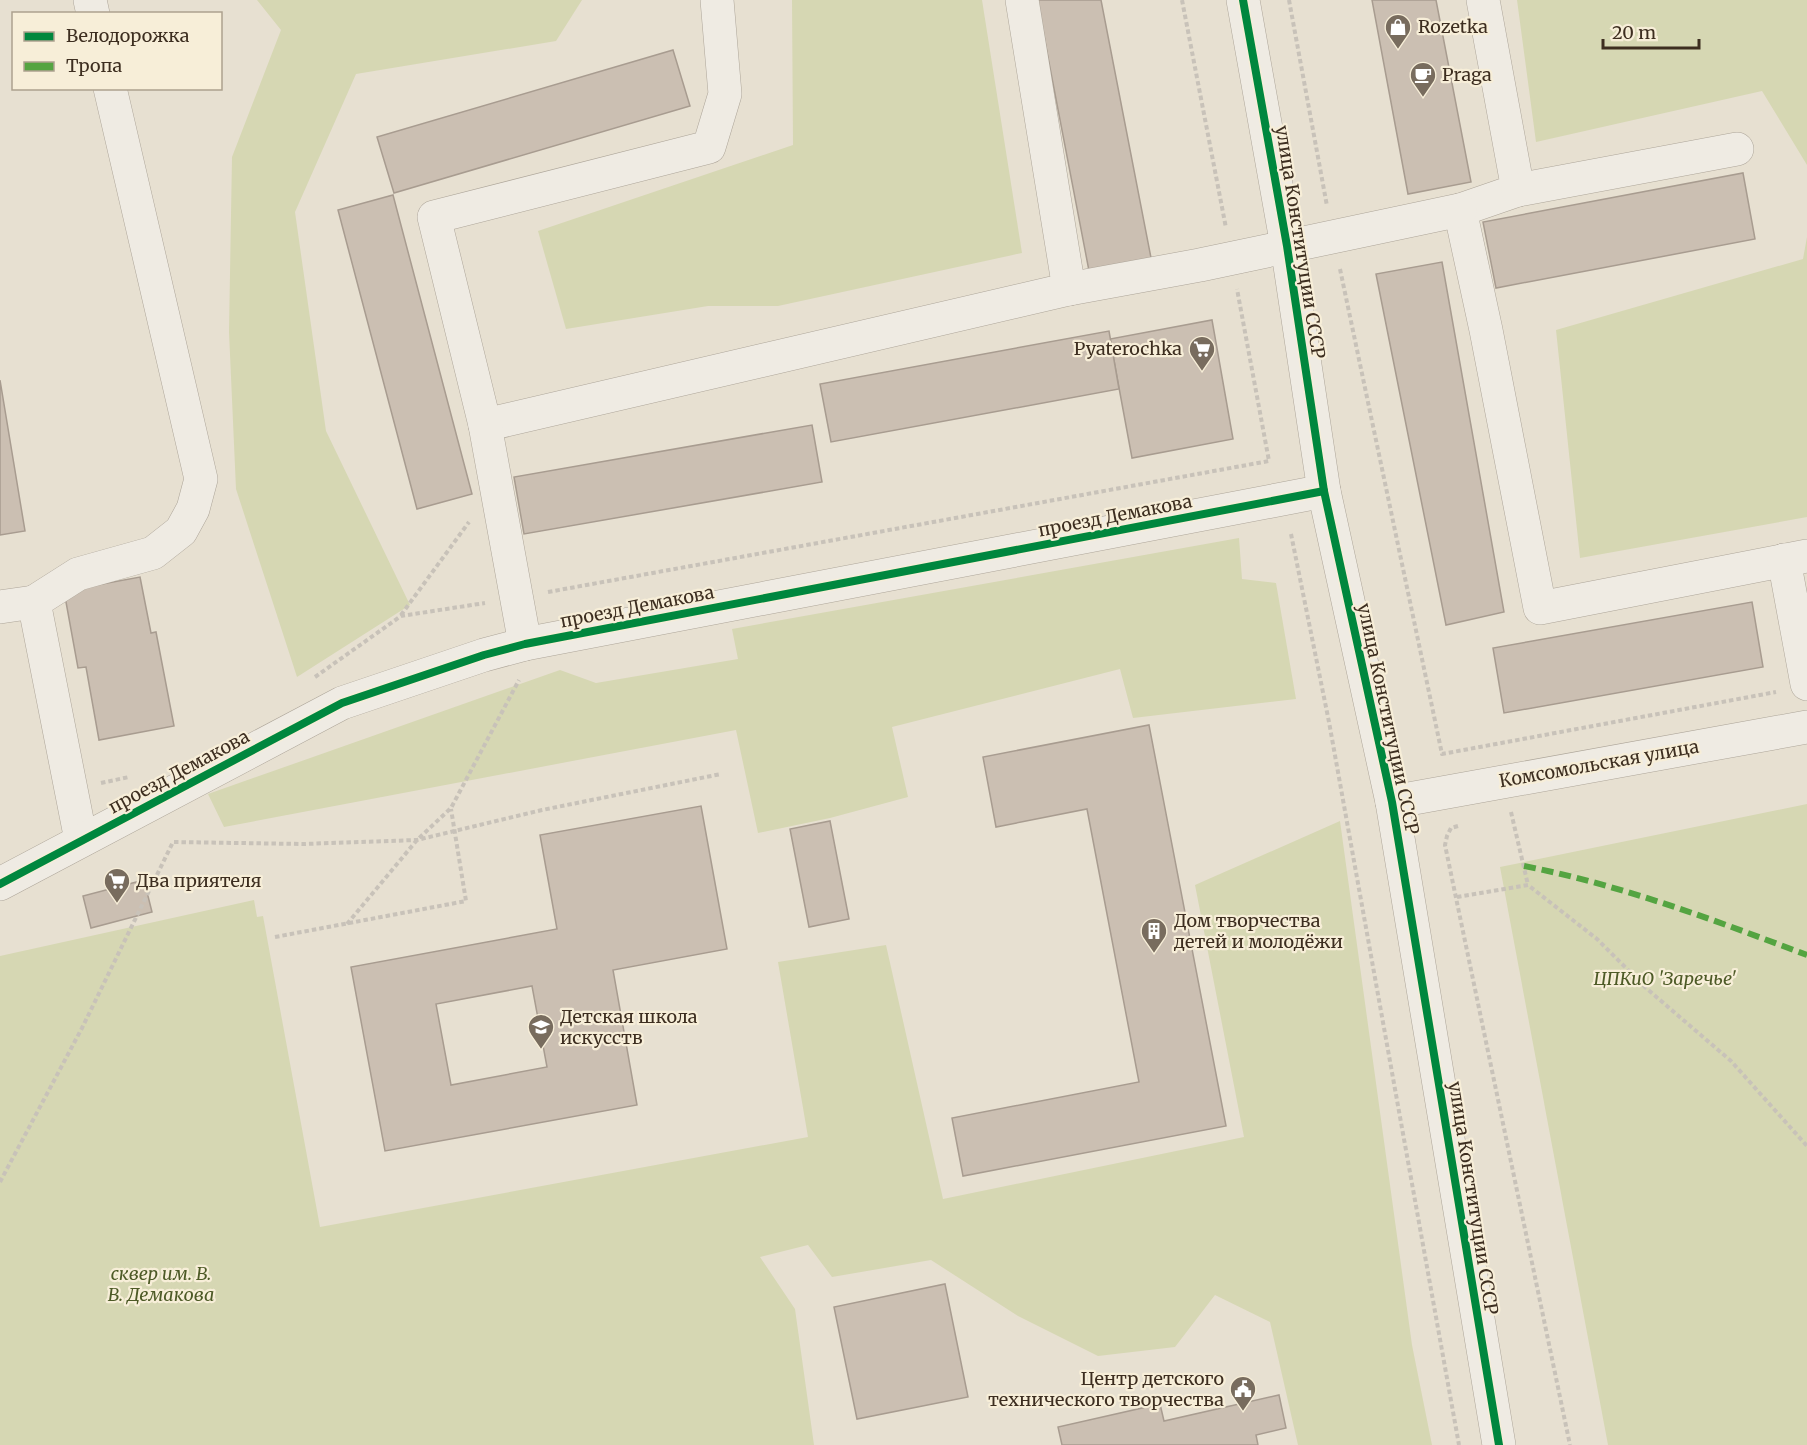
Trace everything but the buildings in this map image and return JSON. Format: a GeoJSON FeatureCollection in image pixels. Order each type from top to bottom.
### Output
{"type":"FeatureCollection","features":[{"type":"Feature","properties":{"kind":"street"},"geometry":{"type":"LineString","coordinates":[[524,659],[517,597],[485,425],[434,217],[709,147],[725,94],[717,0]]}},
{"type":"Feature","properties":{"kind":"street"},"geometry":{"type":"LineString","coordinates":[[1022,0],[1069,290]]}},
{"type":"Feature","properties":{"kind":"street","name":"улица Конституции СССР"},"geometry":{"type":"LineString","coordinates":[[1244,0],[1287,246],[1324,492],[1392,802],[1499,1445]]}},
{"type":"Feature","properties":{"kind":"street"},"geometry":{"type":"LineString","coordinates":[[1483,0],[1518,190]]}},
{"type":"Feature","properties":{"kind":"street"},"geometry":{"type":"LineString","coordinates":[[0,607],[34,602],[78,574],[153,553],[182,531],[193,509],[201,479],[110,90]]}},
{"type":"Feature","properties":{"kind":"street"},"geometry":{"type":"LineString","coordinates":[[485,425],[1069,290],[1460,210],[1518,190],[1737,148]]}},
{"type":"Feature","properties":{"kind":"street"},"geometry":{"type":"LineString","coordinates":[[1460,210],[1486,330],[1540,608],[1796,558],[1795,687]]}},
{"type":"Feature","properties":{"kind":"street","name":"проезд Демакова"},"geometry":{"type":"LineString","coordinates":[[0,884],[342,703],[484,655],[524,659],[1324,492]]}},
{"type":"Feature","properties":{"kind":"street"},"geometry":{"type":"LineString","coordinates":[[34,602],[81,840]]}},
{"type":"Feature","properties":{"kind":"street","name":"Комсомольская улица"},"geometry":{"type":"LineString","coordinates":[[1392,802],[1807,727]]}},
{"type":"Feature","properties":{"kind":"path"},"geometry":{"type":"LineString","coordinates":[[1289,0],[1333,236],[1442,754],[1795,687]]}},
{"type":"Feature","properties":{"kind":"path"},"geometry":{"type":"LineString","coordinates":[[517,597],[1269,461]]}},
{"type":"Feature","properties":{"kind":"path"},"geometry":{"type":"LineString","coordinates":[[401,616],[496,485]]}},
{"type":"Feature","properties":{"kind":"path"},"geometry":{"type":"LineString","coordinates":[[1291,534],[1329,722],[1459,1445]]}},
{"type":"Feature","properties":{"kind":"path"},"geometry":{"type":"LineString","coordinates":[[347,924],[417,840],[451,808],[524,659]]}},
{"type":"Feature","properties":{"kind":"path"},"geometry":{"type":"LineString","coordinates":[[0,1182],[82,1028],[173,843],[303,844],[417,840],[542,810],[721,774]]}},
{"type":"Feature","properties":{"kind":"path"},"geometry":{"type":"LineString","coordinates":[[275,937],[466,901],[451,808]]}},
{"type":"Feature","properties":{"kind":"path"},"geometry":{"type":"LineString","coordinates":[[1500,817],[1523,812]]}},
{"type":"Feature","properties":{"kind":"path"},"geometry":{"type":"LineString","coordinates":[[1464,823],[1451,828],[1446,836],[1445,845],[1570,1445]]}},
{"type":"Feature","properties":{"kind":"path"},"geometry":{"type":"LineString","coordinates":[[1457,897],[1528,885],[1597,939],[1646,988],[1731,1061],[1807,1146]]}},
{"type":"Feature","properties":{"kind":"green space"},"geometry":{"type":"Polygon","coordinates":[[[257,0],[582,0],[556,41],[356,74],[295,212],[326,431],[410,605],[297,677],[236,489],[229,332],[232,157],[281,30],[257,0]]]}},
{"type":"Feature","properties":{"kind":"green space"},"geometry":{"type":"Polygon","coordinates":[[[792,0],[982,0],[1022,253],[778,306],[708,306],[566,329],[538,231],[793,145],[792,0]]]}},
{"type":"Feature","properties":{"kind":"green space"},"geometry":{"type":"Polygon","coordinates":[[[1517,0],[1807,0],[1807,165],[1762,91],[1536,142],[1517,0]]]}},
{"type":"Feature","properties":{"kind":"green space"},"geometry":{"type":"Polygon","coordinates":[[[1807,237],[1807,517],[1580,558],[1556,330],[1803,259],[1807,237]]]}},
{"type":"Feature","properties":{"kind":"green space"},"geometry":{"type":"Polygon","coordinates":[[[1239,538],[1242,579],[1276,583],[1296,699],[1133,718],[1120,669],[892,727],[908,797],[830,818],[758,833],[736,730],[224,827],[208,794],[560,670],[596,683],[738,659],[732,629],[1239,538]]]}},
{"type":"Feature","properties":{"kind":"green space","name":"ЦПКиО 'Заречье'"},"geometry":{"type":"Polygon","coordinates":[[[1807,804],[1807,1445],[1608,1445],[1500,867],[1807,804]]]}},
{"type":"Feature","properties":{"kind":"green space","name":"сквер им. В. В. Демакова"},"geometry":{"type":"Polygon","coordinates":[[[1340,821],[1412,1345],[1432,1445],[1298,1445],[1270,1322],[1215,1295],[1175,1347],[1098,1356],[1018,1316],[931,1260],[832,1277],[808,1245],[760,1257],[795,1309],[814,1445],[0,1445],[0,956],[254,900],[257,917],[263,916],[320,1227],[808,1137],[778,962],[886,945],[943,1199],[1244,1137],[1195,885],[1340,821]]]}},
{"type":"Feature","properties":{"kind":"marked path"},"geometry":{"type":"LineString","coordinates":[[1524,866],[1632,893],[1807,955]]}},
{"type":"Feature","properties":{"kind":"cycle path"},"geometry":{"type":"LineString","coordinates":[[1243,0],[1287,246],[1324,491],[1392,802],[1499,1445]]}},
{"type":"Feature","properties":{"kind":"cycle path"},"geometry":{"type":"LineString","coordinates":[[0,884],[342,703],[484,655],[525,644],[1324,491]]}},
{"type":"Feature","properties":{"kind":"place","name":"Rozetka"},"geometry":{"type":"Point","coordinates":[1398,50]}},
{"type":"Feature","properties":{"kind":"place","name":"Praga"},"geometry":{"type":"Point","coordinates":[1423,98]}},
{"type":"Feature","properties":{"kind":"place","name":"Pyaterochka"},"geometry":{"type":"Point","coordinates":[1202,372]}},
{"type":"Feature","properties":{"kind":"place","name":"Два приятеля"},"geometry":{"type":"Point","coordinates":[117,904]}},
{"type":"Feature","properties":{"kind":"place","name":"Дом творчества детей и молодёжи"},"geometry":{"type":"Point","coordinates":[1154,954]}},
{"type":"Feature","properties":{"kind":"place","name":"Детская школа искусств"},"geometry":{"type":"Point","coordinates":[541,1050]}},
{"type":"Feature","properties":{"kind":"place","name":"Центр детского технического творчества"},"geometry":{"type":"Point","coordinates":[1243,1412]}}]}
